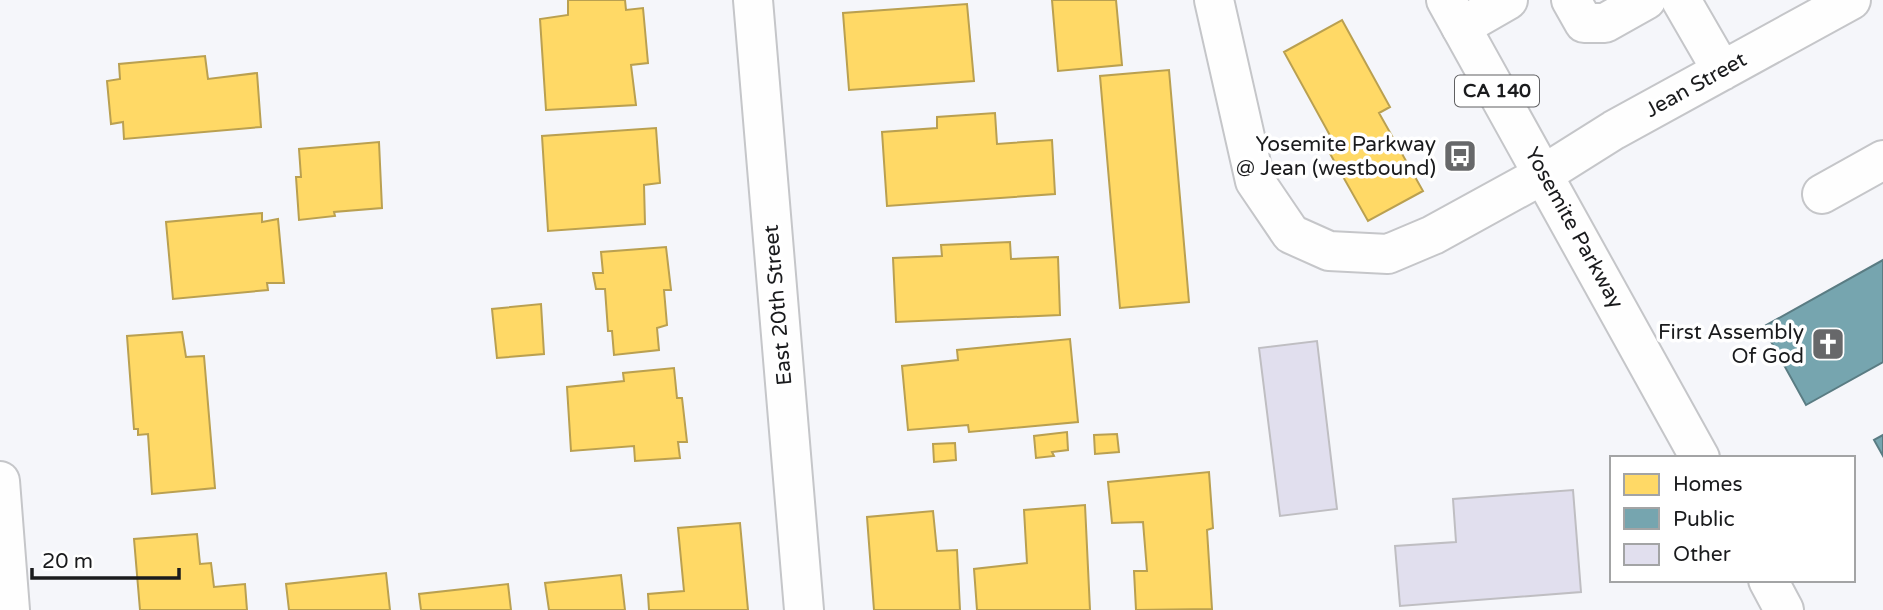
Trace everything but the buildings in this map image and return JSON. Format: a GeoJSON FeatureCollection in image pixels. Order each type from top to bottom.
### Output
{"type":"FeatureCollection","features":[{"type":"Feature","properties":{"kind":"street","name":"East 20th Street"},"geometry":{"type":"LineString","coordinates":[[753,0],[804,610]]}},
{"type":"Feature","properties":{"kind":"street","name":"Jean Street"},"geometry":{"type":"LineString","coordinates":[[1214,0],[1255,181],[1291,234],[1329,251],[1388,254],[1433,235],[1544,174],[1614,130],[1851,0]]}},
{"type":"Feature","properties":{"kind":"street"},"geometry":{"type":"LineString","coordinates":[[1453,13],[1508,0]]}},
{"type":"Feature","properties":{"kind":"street"},"geometry":{"type":"LineString","coordinates":[[1571,0],[1584,23],[1605,23],[1646,0]]}},
{"type":"Feature","properties":{"kind":"street"},"geometry":{"type":"LineString","coordinates":[[1681,0],[1722,71]]}},
{"type":"Feature","properties":{"kind":"street","name":"Yosemite Parkway"},"geometry":{"type":"LineString","coordinates":[[1453,13],[1699,456]]}},
{"type":"Feature","properties":{"kind":"street"},"geometry":{"type":"LineString","coordinates":[[1822,194],[1883,160]]}},
{"type":"Feature","properties":{"kind":"street"},"geometry":{"type":"LineString","coordinates":[[0,481],[10,610]]}},
{"type":"Feature","properties":{"kind":"street"},"geometry":{"type":"LineString","coordinates":[[1769,582],[1784,610]]}},
{"type":"Feature","properties":{"kind":"place","name":"Yosemite Parkway @ Jean (westbound)"},"geometry":{"type":"Point","coordinates":[1460,156]}},
{"type":"Feature","properties":{"kind":"place","name":"First Assembly Of God"},"geometry":{"type":"Point","coordinates":[1828,344]}}]}
